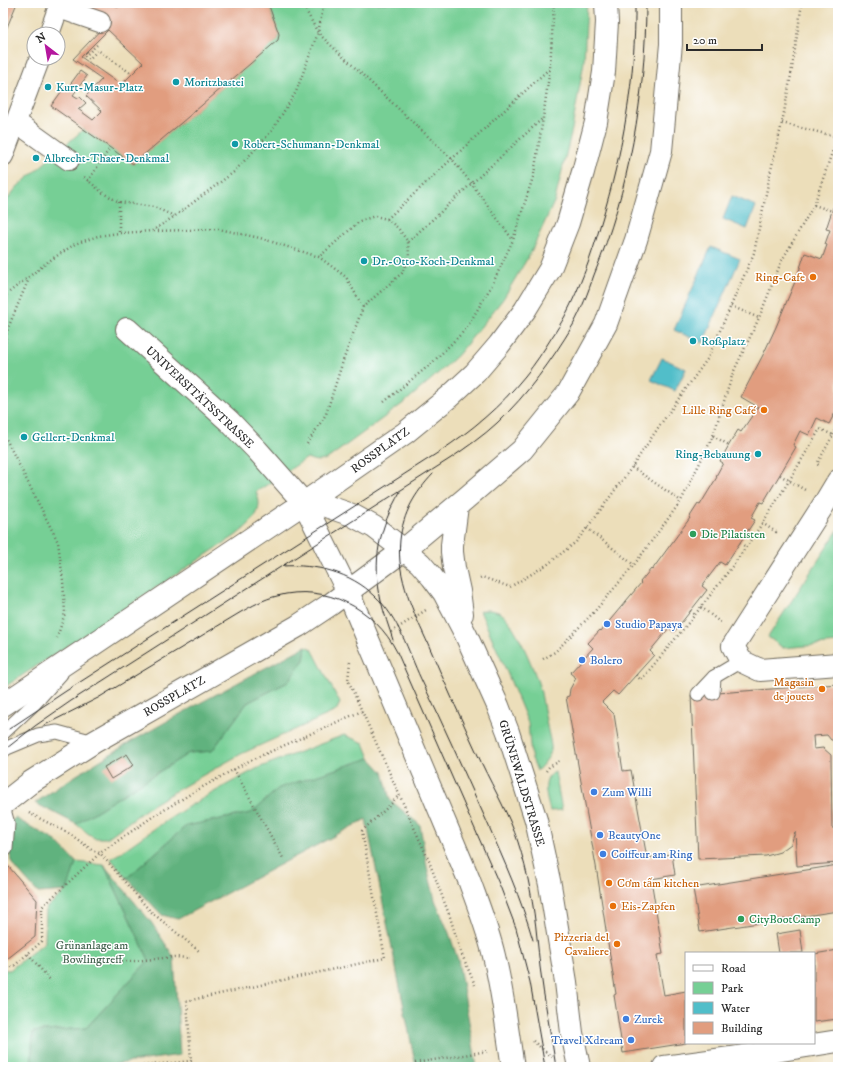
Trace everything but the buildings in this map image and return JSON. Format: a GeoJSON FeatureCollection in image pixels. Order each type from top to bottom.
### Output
{"type":"FeatureCollection","features":[{"type":"Feature","properties":{"kind":"main road","name":"ROSSPLATZ"},"geometry":{"type":"LineString","coordinates":[[3,705],[335,482],[420,421],[449,397],[474,373],[499,345],[525,310],[550,269],[568,223],[596,122],[604,72],[607,22],[606,3]]}},
{"type":"Feature","properties":{"kind":"main road","name":"ROSSPLATZ"},"geometry":{"type":"LineString","coordinates":[[3,805],[31,782],[94,742],[298,626],[348,592],[404,550],[522,450],[568,393],[606,324],[636,240],[661,151],[672,44],[671,3]]}},
{"type":"Feature","properties":{"kind":"main road","name":"UNIVERSITÄTSSTRASSE"},"geometry":{"type":"LineString","coordinates":[[127,329],[229,421],[304,503]]}},
{"type":"Feature","properties":{"kind":"main road"},"geometry":{"type":"LineString","coordinates":[[838,481],[737,654],[760,670],[838,664]]}},
{"type":"Feature","properties":{"kind":"main road"},"geometry":{"type":"LineString","coordinates":[[304,503],[326,506],[358,518],[374,527],[404,550]]}},
{"type":"Feature","properties":{"kind":"main road"},"geometry":{"type":"LineString","coordinates":[[304,503],[348,592],[480,908],[494,956],[513,1067]]}},
{"type":"Feature","properties":{"kind":"main road"},"geometry":{"type":"LineString","coordinates":[[453,594],[454,568],[452,545],[457,506]]}},
{"type":"Feature","properties":{"kind":"main road","name":"GRÜNEWALDSTRASSE"},"geometry":{"type":"LineString","coordinates":[[404,550],[420,563],[432,577],[453,594],[466,635],[508,732],[536,820],[550,885],[566,982],[572,1033],[579,1067]]}},
{"type":"Feature","properties":{"kind":"main road"},"geometry":{"type":"LineString","coordinates":[[664,1067],[838,1041]]}},
{"type":"Feature","properties":{"kind":"street"},"geometry":{"type":"LineString","coordinates":[[52,26],[59,5],[100,22]]}},
{"type":"Feature","properties":{"kind":"street"},"geometry":{"type":"LineString","coordinates":[[3,156],[37,66]]}},
{"type":"Feature","properties":{"kind":"street"},"geometry":{"type":"LineString","coordinates":[[16,122],[69,160]]}},
{"type":"Feature","properties":{"kind":"lane"},"geometry":{"type":"LineString","coordinates":[[3,733],[34,704],[80,654]]}},
{"type":"Feature","properties":{"kind":"lane"},"geometry":{"type":"LineString","coordinates":[[698,694],[737,654]]}},
{"type":"Feature","properties":{"kind":"lane"},"geometry":{"type":"LineString","coordinates":[[713,693],[714,677]]}},
{"type":"Feature","properties":{"kind":"lane"},"geometry":{"type":"LineString","coordinates":[[3,750],[38,736],[57,732],[94,742]]}},
{"type":"Feature","properties":{"kind":"lane"},"geometry":{"type":"LineString","coordinates":[[3,805],[8,824],[6,849],[3,852]]}},
{"type":"Feature","properties":{"kind":"path"},"geometry":{"type":"LineString","coordinates":[[302,3],[318,33],[452,159],[472,183],[513,240]]}},
{"type":"Feature","properties":{"kind":"path"},"geometry":{"type":"LineString","coordinates":[[152,231],[175,216],[234,172],[271,132],[296,92],[318,33],[324,3]]}},
{"type":"Feature","properties":{"kind":"path"},"geometry":{"type":"LineString","coordinates":[[384,402],[432,363],[466,329],[492,285],[513,240],[534,174],[550,68],[554,3]]}},
{"type":"Feature","properties":{"kind":"path"},"geometry":{"type":"LineString","coordinates":[[370,645],[482,577],[510,587],[548,564],[576,542],[632,467],[708,358],[754,253],[782,123],[802,3]]}},
{"type":"Feature","properties":{"kind":"path"},"geometry":{"type":"LineString","coordinates":[[100,42],[85,56],[89,59],[98,50],[132,74]]}},
{"type":"Feature","properties":{"kind":"path"},"geometry":{"type":"LineString","coordinates":[[387,219],[550,68]]}},
{"type":"Feature","properties":{"kind":"path"},"geometry":{"type":"LineString","coordinates":[[408,242],[543,118]]}},
{"type":"Feature","properties":{"kind":"path"},"geometry":{"type":"LineString","coordinates":[[543,659],[555,652],[594,612],[634,565],[681,501],[713,436],[734,373],[759,318],[781,262],[814,205],[838,136],[782,123]]}},
{"type":"Feature","properties":{"kind":"path"},"geometry":{"type":"LineString","coordinates":[[88,181],[110,148]]}},
{"type":"Feature","properties":{"kind":"path"},"geometry":{"type":"LineString","coordinates":[[83,176],[104,193],[119,202],[154,207],[175,216]]}},
{"type":"Feature","properties":{"kind":"path"},"geometry":{"type":"LineString","coordinates":[[119,202],[120,233]]}},
{"type":"Feature","properties":{"kind":"path"},"geometry":{"type":"LineString","coordinates":[[814,205],[832,211]]}},
{"type":"Feature","properties":{"kind":"path"},"geometry":{"type":"LineString","coordinates":[[307,444],[326,414],[343,360],[363,307],[402,273],[409,257],[408,242],[398,228],[387,219],[374,216],[360,221],[319,257]]}},
{"type":"Feature","properties":{"kind":"path"},"geometry":{"type":"LineString","coordinates":[[3,297],[30,275],[75,244],[98,236],[152,231],[218,229],[260,238],[319,257],[346,277],[363,307]]}},
{"type":"Feature","properties":{"kind":"path"},"geometry":{"type":"LineString","coordinates":[[3,354],[8,328],[30,275]]}},
{"type":"Feature","properties":{"kind":"path"},"geometry":{"type":"LineString","coordinates":[[731,306],[759,318]]}},
{"type":"Feature","properties":{"kind":"path"},"geometry":{"type":"LineString","coordinates":[[833,417],[838,419]]}},
{"type":"Feature","properties":{"kind":"path"},"geometry":{"type":"LineString","coordinates":[[818,461],[838,425]]}},
{"type":"Feature","properties":{"kind":"path"},"geometry":{"type":"LineString","coordinates":[[3,428],[5,437],[58,542],[63,580],[65,613],[57,638]]}},
{"type":"Feature","properties":{"kind":"path"},"geometry":{"type":"LineString","coordinates":[[636,675],[640,680],[695,615],[746,547],[820,429],[833,435]]}},
{"type":"Feature","properties":{"kind":"path"},"geometry":{"type":"LineString","coordinates":[[713,436],[729,445]]}},
{"type":"Feature","properties":{"kind":"path"},"geometry":{"type":"LineString","coordinates":[[632,467],[681,501]]}},
{"type":"Feature","properties":{"kind":"path"},"geometry":{"type":"LineString","coordinates":[[780,475],[805,489]]}},
{"type":"Feature","properties":{"kind":"path"},"geometry":{"type":"LineString","coordinates":[[762,523],[776,532]]}},
{"type":"Feature","properties":{"kind":"path"},"geometry":{"type":"LineString","coordinates":[[587,528],[634,565]]}},
{"type":"Feature","properties":{"kind":"path"},"geometry":{"type":"LineString","coordinates":[[740,543],[746,547]]}},
{"type":"Feature","properties":{"kind":"path"},"geometry":{"type":"LineString","coordinates":[[701,607],[715,619]]}},
{"type":"Feature","properties":{"kind":"path"},"geometry":{"type":"LineString","coordinates":[[690,611],[695,615]]}},
{"type":"Feature","properties":{"kind":"path"},"geometry":{"type":"LineString","coordinates":[[350,661],[348,680],[429,861],[450,917],[460,950],[476,988]]}},
{"type":"Feature","properties":{"kind":"path"},"geometry":{"type":"LineString","coordinates":[[3,966],[13,967],[42,941],[42,907],[100,853],[168,808],[234,769],[362,711]]}},
{"type":"Feature","properties":{"kind":"path"},"geometry":{"type":"LineString","coordinates":[[234,769],[284,860]]}},
{"type":"Feature","properties":{"kind":"path"},"geometry":{"type":"LineString","coordinates":[[131,1067],[191,1061],[186,1001],[385,958],[362,831],[399,795]]}},
{"type":"Feature","properties":{"kind":"path"},"geometry":{"type":"LineString","coordinates":[[25,811],[70,834],[92,850],[100,853],[150,912],[199,951]]}},
{"type":"Feature","properties":{"kind":"path"},"geometry":{"type":"LineString","coordinates":[[28,954],[50,982]]}},
{"type":"Feature","properties":{"kind":"path"},"geometry":{"type":"LineString","coordinates":[[74,962],[134,961],[174,957],[190,958]]}},
{"type":"Feature","properties":{"kind":"path"},"geometry":{"type":"LineString","coordinates":[[532,1040],[555,1059]]}},
{"type":"Feature","properties":{"kind":"path"},"geometry":{"type":"LineString","coordinates":[[415,1064],[488,1051]]}},
{"type":"Feature","properties":{"kind":"green space"},"geometry":{"type":"Polygon","coordinates":[[[268,3],[587,3],[584,62],[572,129],[555,200],[530,254],[503,299],[458,355],[434,377],[405,402],[330,457],[319,461],[307,458],[256,492],[259,499],[257,512],[250,523],[235,536],[3,688],[3,205],[17,187],[84,129],[133,164],[278,40],[279,34],[268,3]]]}},
{"type":"Feature","properties":{"kind":"green space"},"geometry":{"type":"Polygon","coordinates":[[[838,530],[838,643],[783,648],[768,637],[838,530]]]}},
{"type":"Feature","properties":{"kind":"green space"},"geometry":{"type":"Polygon","coordinates":[[[487,610],[498,612],[508,620],[525,650],[539,685],[551,748],[547,759],[537,771],[531,756],[528,723],[480,611],[487,610]]]}},
{"type":"Feature","properties":{"kind":"green space"},"geometry":{"type":"Polygon","coordinates":[[[306,646],[312,649],[340,703],[336,711],[241,754],[153,804],[107,838],[94,838],[76,824],[189,753],[212,751],[247,703],[288,682],[304,660],[306,646]]]}},
{"type":"Feature","properties":{"kind":"green space"},"geometry":{"type":"Polygon","coordinates":[[[306,646],[304,660],[288,682],[247,703],[212,751],[189,753],[76,824],[35,803],[100,760],[134,740],[306,646]]]}},
{"type":"Feature","properties":{"kind":"green space"},"geometry":{"type":"Polygon","coordinates":[[[344,735],[364,743],[370,758],[279,788],[251,813],[186,826],[127,878],[111,859],[186,808],[258,768],[344,735]]]}},
{"type":"Feature","properties":{"kind":"green space"},"geometry":{"type":"Polygon","coordinates":[[[370,758],[383,772],[390,800],[420,825],[427,867],[435,900],[449,933],[458,960],[477,1067],[416,1067],[366,819],[178,919],[162,915],[127,878],[186,826],[251,813],[279,788],[370,758]]]}},
{"type":"Feature","properties":{"kind":"green space"},"geometry":{"type":"Polygon","coordinates":[[[555,772],[562,810],[550,811],[546,795],[546,784],[550,775],[555,772]]]}},
{"type":"Feature","properties":{"kind":"green space"},"geometry":{"type":"Polygon","coordinates":[[[15,818],[56,841],[76,862],[67,891],[38,893],[14,866],[3,836],[3,828],[15,818]]]}},
{"type":"Feature","properties":{"kind":"green space","name":"Grünanlage am Bowlingtreff"},"geometry":{"type":"Polygon","coordinates":[[[76,862],[104,865],[149,960],[86,1028],[33,1032],[31,1067],[3,1067],[3,970],[10,970],[45,942],[46,908],[66,891],[76,862]]]}},
{"type":"Feature","properties":{"kind":"green space"},"geometry":{"type":"Polygon","coordinates":[[[104,865],[151,922],[174,957],[180,1055],[96,1067],[31,1067],[33,1032],[86,1028],[149,960],[104,865]]]}},
{"type":"Feature","properties":{"kind":"water"},"geometry":{"type":"Polygon","coordinates":[[[732,196],[756,206],[747,229],[723,219],[732,196]]]}},
{"type":"Feature","properties":{"kind":"water"},"geometry":{"type":"Polygon","coordinates":[[[711,247],[740,259],[703,343],[674,330],[711,247]]]}},
{"type":"Feature","properties":{"kind":"water"},"geometry":{"type":"Polygon","coordinates":[[[662,358],[686,369],[675,391],[651,380],[662,358]]]}},
{"type":"Feature","properties":{"kind":"tram line"},"geometry":{"type":"LineString","coordinates":[[9,729],[439,452],[463,435],[506,398],[536,362],[565,316],[590,259],[616,169],[627,114],[633,59],[635,3]]}},
{"type":"Feature","properties":{"kind":"tram line"},"geometry":{"type":"LineString","coordinates":[[7,748],[71,701],[451,458],[492,428],[519,401],[548,364],[576,319],[585,300],[617,210],[626,176],[639,107],[643,72],[646,3]]}},
{"type":"Feature","properties":{"kind":"tram line"},"geometry":{"type":"LineString","coordinates":[[433,474],[415,496],[404,521],[399,554],[403,582],[412,608],[455,705],[515,832],[528,878],[556,1067]]}},
{"type":"Feature","properties":{"kind":"tram line"},"geometry":{"type":"LineString","coordinates":[[393,640],[381,601],[377,572],[379,545],[382,531],[400,492]]}},
{"type":"Feature","properties":{"kind":"tram line"},"geometry":{"type":"LineString","coordinates":[[283,566],[308,566],[344,575],[355,581],[375,596],[390,614],[402,635],[506,865],[518,894],[533,940]]}},
{"type":"Feature","properties":{"kind":"tram line"},"geometry":{"type":"LineString","coordinates":[[43,726],[98,698],[241,612],[267,599],[295,593],[313,593],[330,596],[347,603],[362,612],[376,623],[387,636],[397,652],[500,886],[516,928],[530,982],[545,1067]]}},
{"type":"Feature","properties":{"kind":"place","name":"Moritzbastei"},"geometry":{"type":"Point","coordinates":[176,82]}},
{"type":"Feature","properties":{"kind":"place","name":"Kurt-Masur-Platz"},"geometry":{"type":"Point","coordinates":[48,87]}},
{"type":"Feature","properties":{"kind":"place","name":"Robert-Schumann-Denkmal"},"geometry":{"type":"Point","coordinates":[235,144]}},
{"type":"Feature","properties":{"kind":"place","name":"Albrecht-Thaer-Denkmal"},"geometry":{"type":"Point","coordinates":[36,158]}},
{"type":"Feature","properties":{"kind":"place","name":"Dr.-Otto-Koch-Denkmal"},"geometry":{"type":"Point","coordinates":[364,261]}},
{"type":"Feature","properties":{"kind":"place","name":"Ring-Cafe"},"geometry":{"type":"Point","coordinates":[813,277]}},
{"type":"Feature","properties":{"kind":"place","name":"Roßplatz"},"geometry":{"type":"Point","coordinates":[693,341]}},
{"type":"Feature","properties":{"kind":"place","name":"Lille Ring Café"},"geometry":{"type":"Point","coordinates":[764,410]}},
{"type":"Feature","properties":{"kind":"place","name":"Gellert-Denkmal"},"geometry":{"type":"Point","coordinates":[24,437]}},
{"type":"Feature","properties":{"kind":"place","name":"Ring-Bebauung"},"geometry":{"type":"Point","coordinates":[758,454]}},
{"type":"Feature","properties":{"kind":"place","name":"Die Pilatisten"},"geometry":{"type":"Point","coordinates":[693,534]}},
{"type":"Feature","properties":{"kind":"place","name":"Studio Papaya"},"geometry":{"type":"Point","coordinates":[607,624]}},
{"type":"Feature","properties":{"kind":"place","name":"Bolero"},"geometry":{"type":"Point","coordinates":[582,660]}},
{"type":"Feature","properties":{"kind":"place","name":"Magasin de jouets"},"geometry":{"type":"Point","coordinates":[822,689]}},
{"type":"Feature","properties":{"kind":"place","name":"Zum Willi"},"geometry":{"type":"Point","coordinates":[594,792]}},
{"type":"Feature","properties":{"kind":"place","name":"BeautyOne"},"geometry":{"type":"Point","coordinates":[600,835]}},
{"type":"Feature","properties":{"kind":"place","name":"Coiffeur am Ring"},"geometry":{"type":"Point","coordinates":[603,854]}},
{"type":"Feature","properties":{"kind":"place","name":"Cơm tấm kitchen"},"geometry":{"type":"Point","coordinates":[609,883]}},
{"type":"Feature","properties":{"kind":"place","name":"Eis-Zapfen"},"geometry":{"type":"Point","coordinates":[613,906]}},
{"type":"Feature","properties":{"kind":"place","name":"CityBootCamp"},"geometry":{"type":"Point","coordinates":[741,919]}},
{"type":"Feature","properties":{"kind":"place","name":"Pizzeria del Cavaliere"},"geometry":{"type":"Point","coordinates":[617,944]}},
{"type":"Feature","properties":{"kind":"place","name":"Zurek"},"geometry":{"type":"Point","coordinates":[626,1019]}},
{"type":"Feature","properties":{"kind":"place","name":"Travel Xdream"},"geometry":{"type":"Point","coordinates":[631,1040]}}]}
